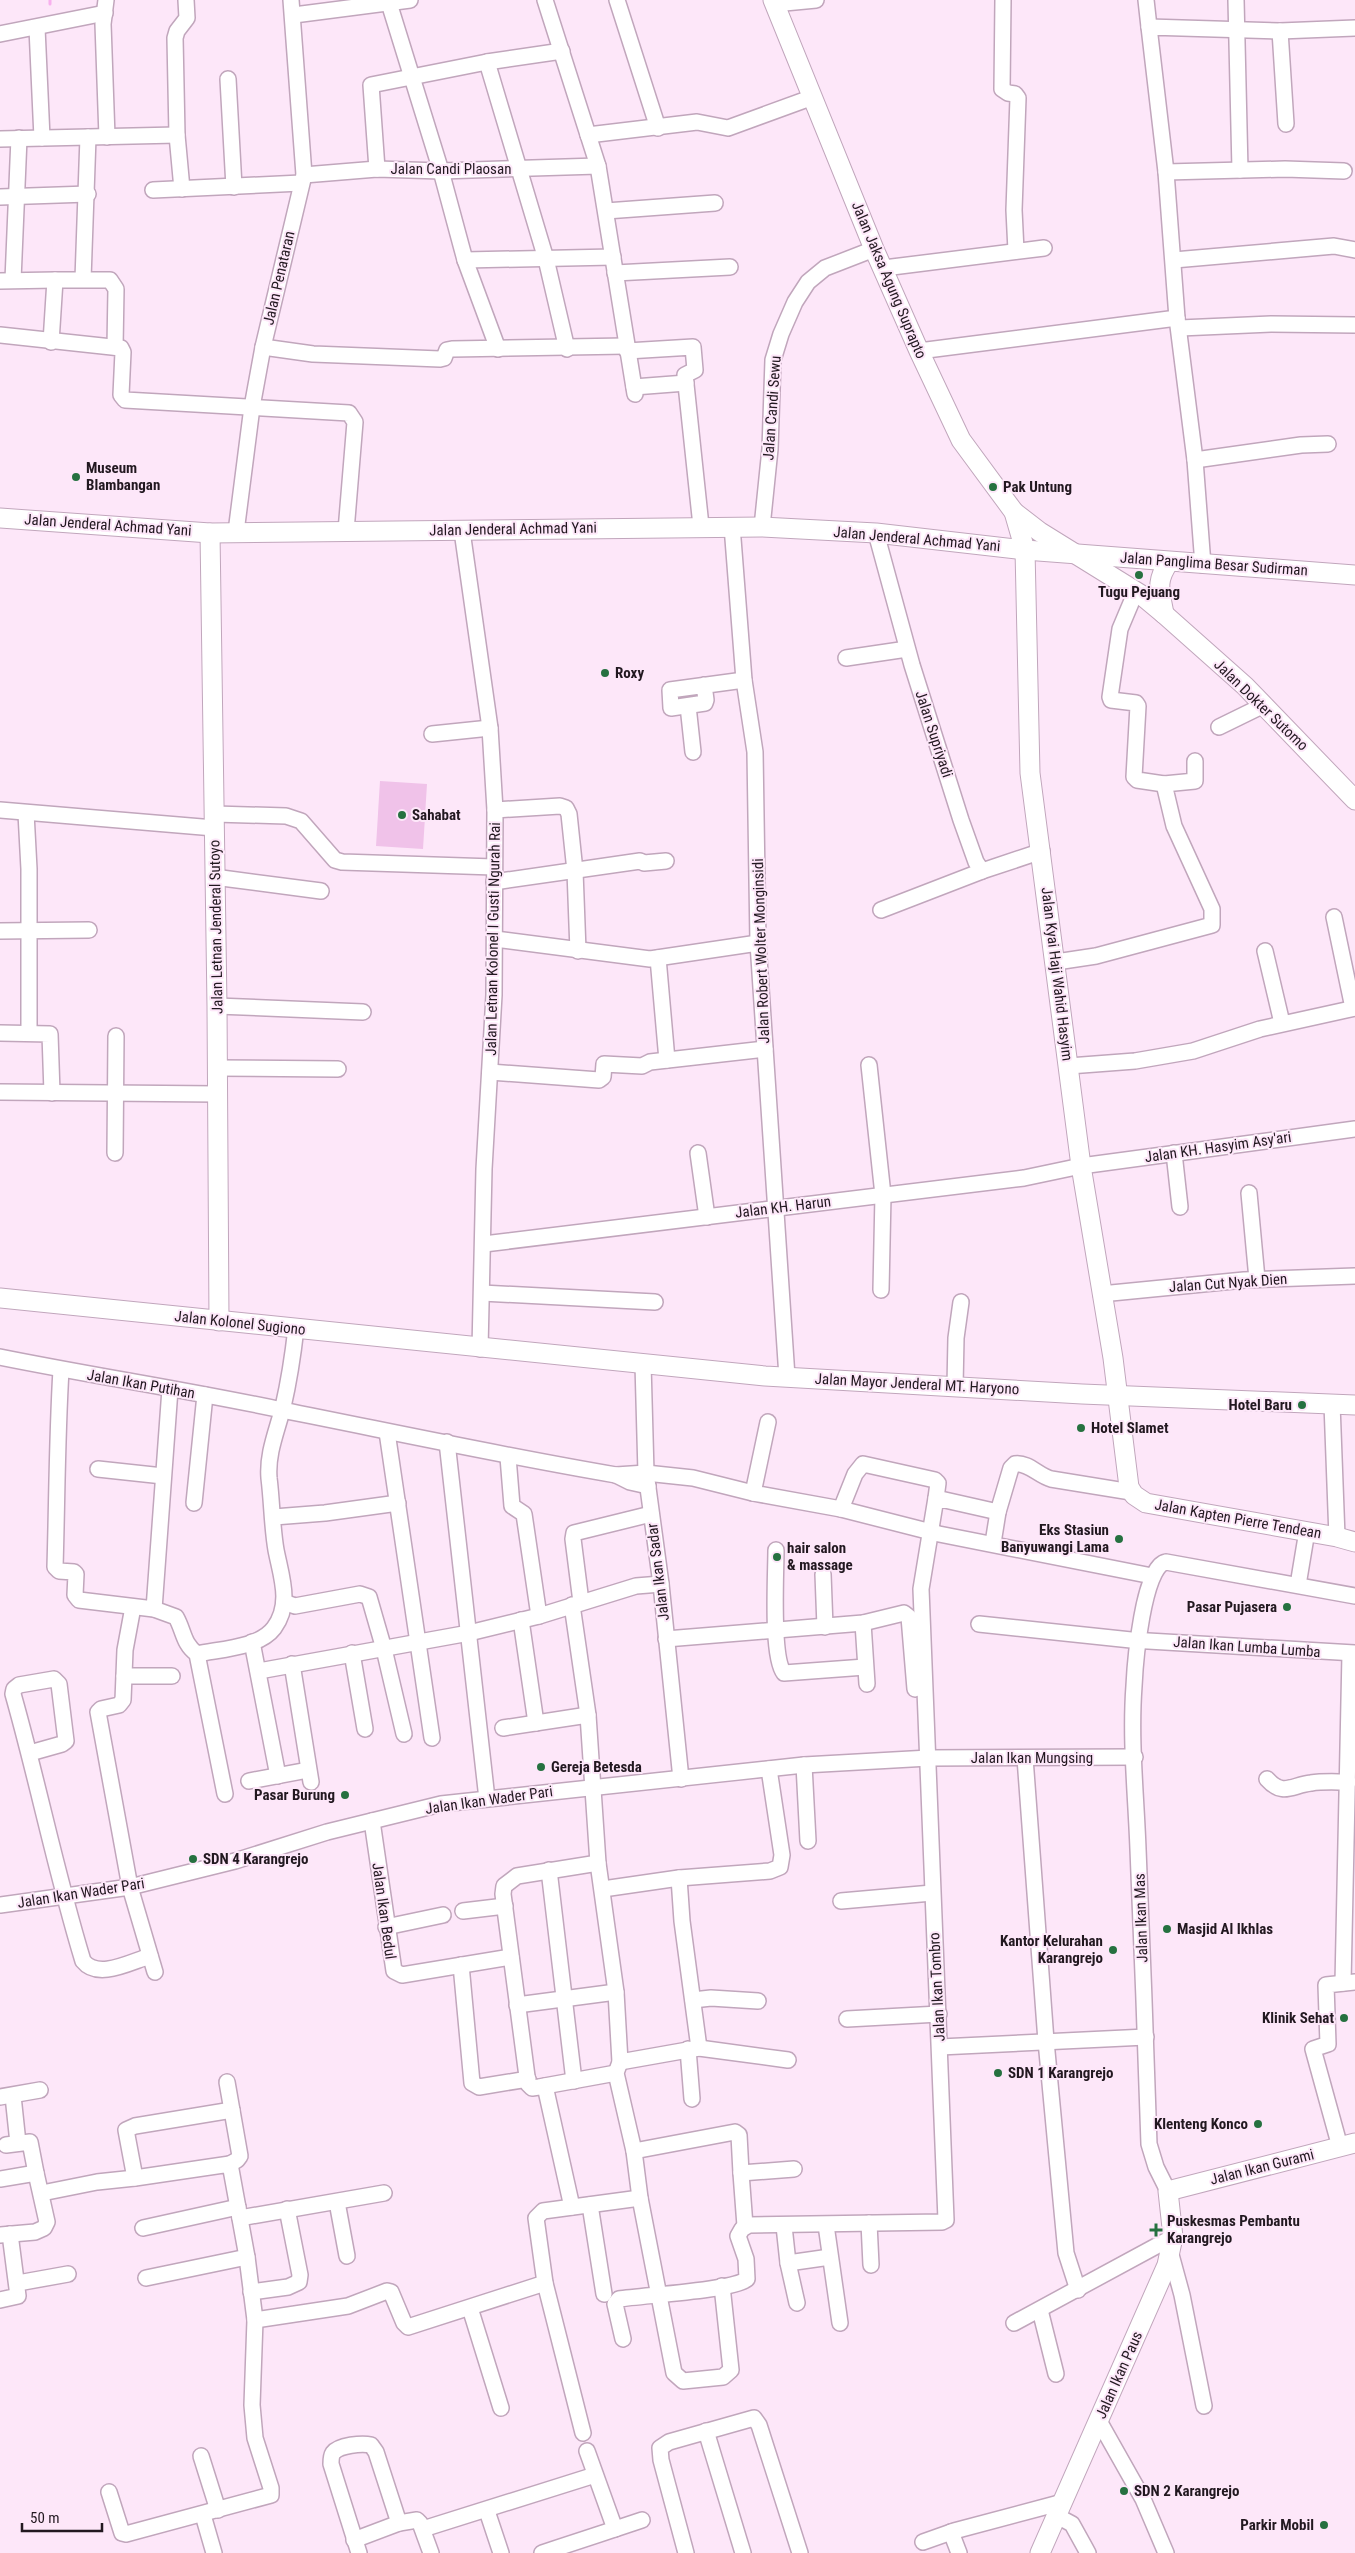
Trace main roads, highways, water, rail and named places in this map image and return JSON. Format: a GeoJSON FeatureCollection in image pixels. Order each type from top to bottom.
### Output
{"type":"FeatureCollection","features":[{"type":"Feature","properties":{"kind":"main road","name":"Jalan Jaksa Agung Suprapto"},"geometry":{"type":"LineString","coordinates":[[773,2],[874,249],[919,351],[961,440],[1014,512],[1025,550]]}},
{"type":"Feature","properties":{"kind":"main road","name":"Jalan Dokter Sutomo"},"geometry":{"type":"LineString","coordinates":[[1014,512],[1073,553],[1136,592],[1164,614],[1264,705],[1355,800]]}},
{"type":"Feature","properties":{"kind":"main road","name":"Jalan Jenderal Achmad Yani"},"geometry":{"type":"LineString","coordinates":[[0,518],[210,532],[732,526],[876,533],[1025,550],[1073,553]]}},
{"type":"Feature","properties":{"kind":"main road","name":"Jalan Letnan Jenderal Sutoyo"},"geometry":{"type":"LineString","coordinates":[[210,532],[215,821],[219,1321]]}},
{"type":"Feature","properties":{"kind":"main road","name":"Jalan Kyai Haji Wahid Hasyim"},"geometry":{"type":"LineString","coordinates":[[1025,550],[1030,773],[1042,851],[1080,1166],[1118,1395]]}},
{"type":"Feature","properties":{"kind":"main road","name":"Jalan Panglima Besar Sudirman"},"geometry":{"type":"LineString","coordinates":[[1073,553],[1202,565],[1355,575]]}},
{"type":"Feature","properties":{"kind":"main road"},"geometry":{"type":"LineString","coordinates":[[1164,614],[1158,582],[1161,573],[1169,562]]}},
{"type":"Feature","properties":{"kind":"main road","name":"Jalan Kolonel Sugiono"},"geometry":{"type":"LineString","coordinates":[[0,1298],[480,1349]]}},
{"type":"Feature","properties":{"kind":"main road","name":"Jalan Mayor Jenderal MT. Haryono"},"geometry":{"type":"LineString","coordinates":[[480,1349],[787,1377],[1118,1395],[1355,1405]]}},
{"type":"Feature","properties":{"kind":"main road","name":"Jalan Kapten Pierre Tendean"},"geometry":{"type":"LineString","coordinates":[[1118,1395],[1128,1482],[1131,1492],[1139,1500],[1156,1505],[1307,1531],[1355,1542]]}},
{"type":"Feature","properties":{"kind":"main road","name":"Jalan Ikan Gurami"},"geometry":{"type":"LineString","coordinates":[[1184,2187],[1347,2145]]}},
{"type":"Feature","properties":{"kind":"main road","name":"Jalan Ikan Paus"},"geometry":{"type":"LineString","coordinates":[[1040,2553],[1167,2265],[1184,2187]]}},
{"type":"Feature","properties":{"kind":"place","name":"Museum Blambangan"},"geometry":{"type":"Point","coordinates":[76,477]}},
{"type":"Feature","properties":{"kind":"place","name":"Pak Untung"},"geometry":{"type":"Point","coordinates":[993,487]}},
{"type":"Feature","properties":{"kind":"place","name":"Tugu Pejuang"},"geometry":{"type":"Point","coordinates":[1139,575]}},
{"type":"Feature","properties":{"kind":"place","name":"Roxy"},"geometry":{"type":"Point","coordinates":[605,673]}},
{"type":"Feature","properties":{"kind":"place","name":"Sahabat"},"geometry":{"type":"Point","coordinates":[402,815]}},
{"type":"Feature","properties":{"kind":"place","name":"Hotel Baru"},"geometry":{"type":"Point","coordinates":[1302,1405]}},
{"type":"Feature","properties":{"kind":"place","name":"Hotel Slamet"},"geometry":{"type":"Point","coordinates":[1081,1428]}},
{"type":"Feature","properties":{"kind":"place","name":"Eks Stasiun Banyuwangi Lama"},"geometry":{"type":"Point","coordinates":[1119,1539]}},
{"type":"Feature","properties":{"kind":"place","name":"hair salon & massage"},"geometry":{"type":"Point","coordinates":[777,1557]}},
{"type":"Feature","properties":{"kind":"place","name":"Pasar Pujasera"},"geometry":{"type":"Point","coordinates":[1287,1607]}},
{"type":"Feature","properties":{"kind":"place","name":"Gereja Betesda"},"geometry":{"type":"Point","coordinates":[541,1767]}},
{"type":"Feature","properties":{"kind":"place","name":"Pasar Burung"},"geometry":{"type":"Point","coordinates":[345,1795]}},
{"type":"Feature","properties":{"kind":"place","name":"SDN 4 Karangrejo"},"geometry":{"type":"Point","coordinates":[193,1859]}},
{"type":"Feature","properties":{"kind":"place","name":"Masjid Al Ikhlas"},"geometry":{"type":"Point","coordinates":[1167,1929]}},
{"type":"Feature","properties":{"kind":"place","name":"Kantor Kelurahan Karangrejo"},"geometry":{"type":"Point","coordinates":[1113,1950]}},
{"type":"Feature","properties":{"kind":"place","name":"Klinik Sehat"},"geometry":{"type":"Point","coordinates":[1344,2018]}},
{"type":"Feature","properties":{"kind":"place","name":"SDN 1 Karangrejo"},"geometry":{"type":"Point","coordinates":[998,2073]}},
{"type":"Feature","properties":{"kind":"place","name":"Klenteng Konco"},"geometry":{"type":"Point","coordinates":[1258,2124]}},
{"type":"Feature","properties":{"kind":"place","name":"Puskesmas Pembantu Karangrejo"},"geometry":{"type":"Point","coordinates":[1156,2230]}},
{"type":"Feature","properties":{"kind":"place","name":"SDN 2 Karangrejo"},"geometry":{"type":"Point","coordinates":[1124,2491]}},
{"type":"Feature","properties":{"kind":"place","name":"Parkir Mobil"},"geometry":{"type":"Point","coordinates":[1324,2525]}}]}
